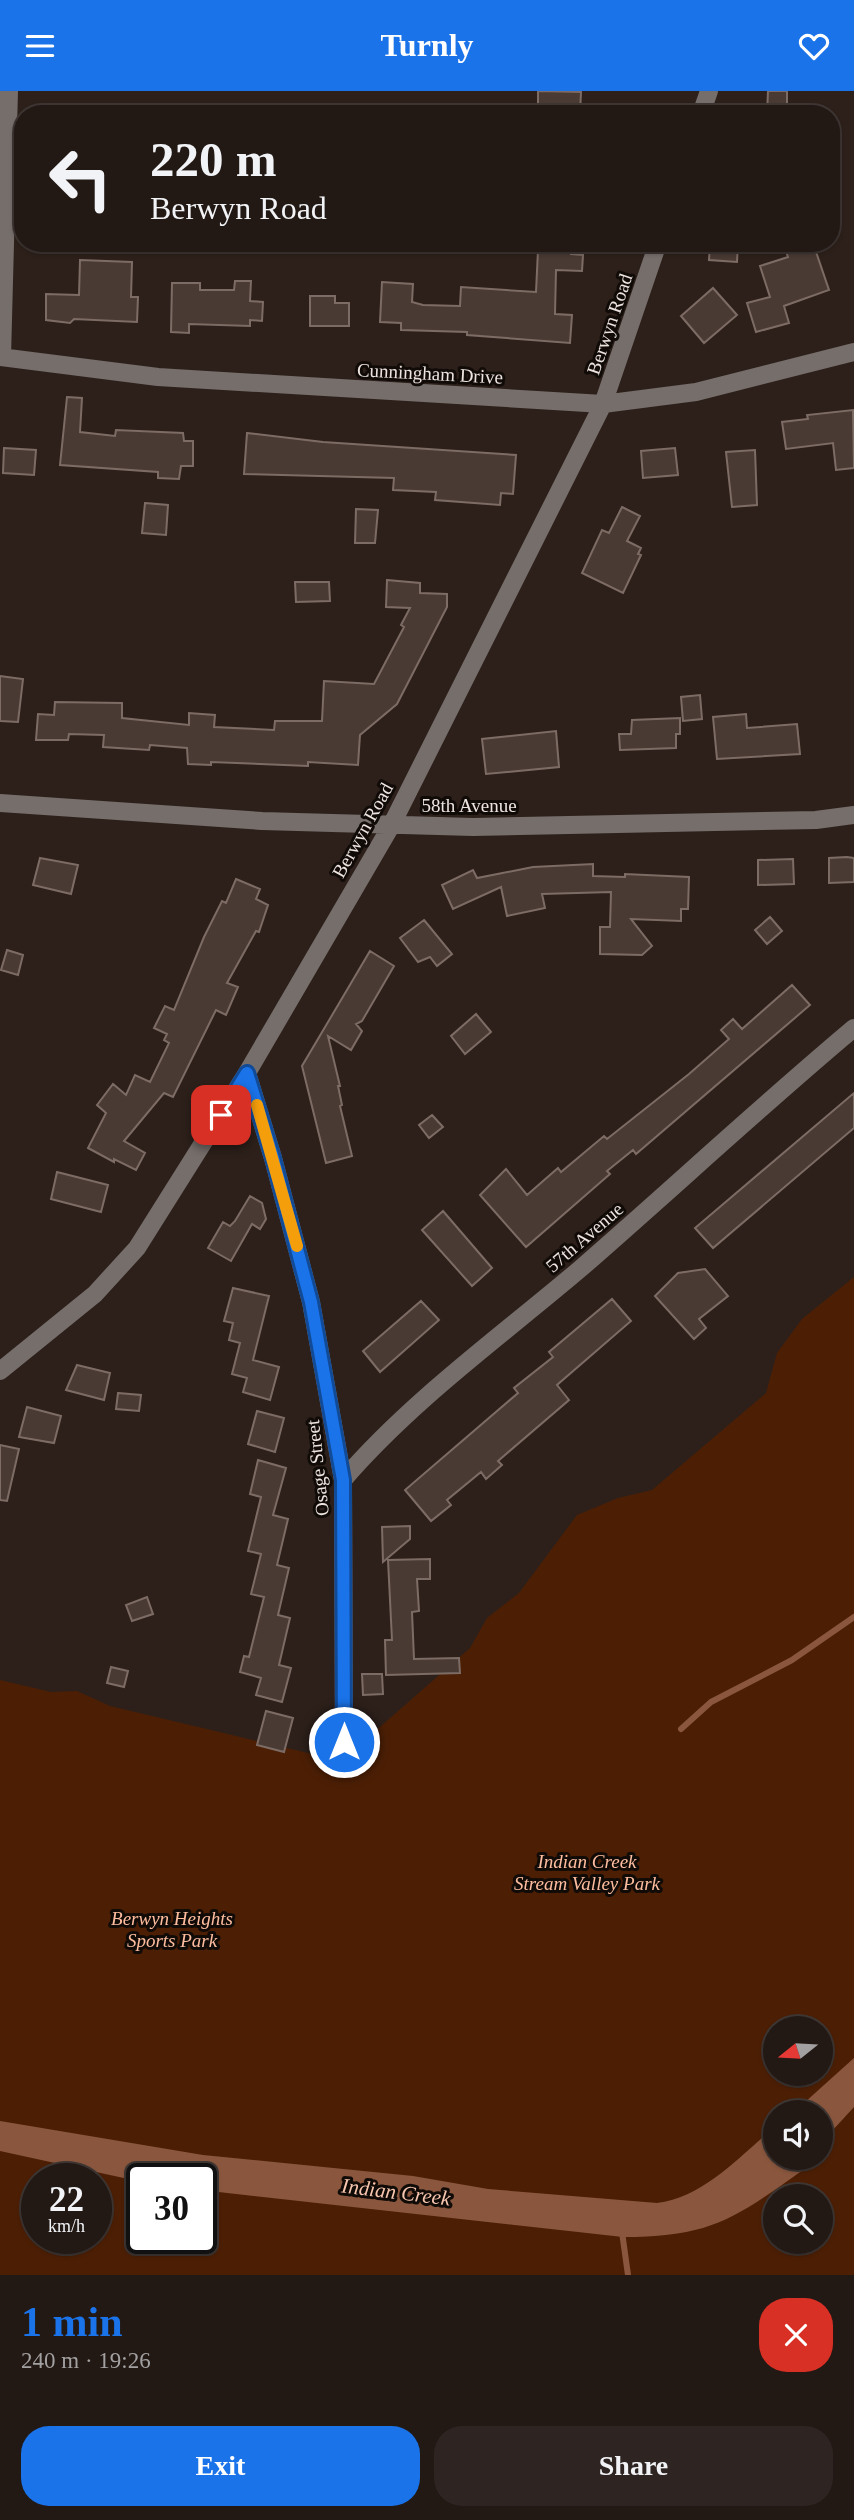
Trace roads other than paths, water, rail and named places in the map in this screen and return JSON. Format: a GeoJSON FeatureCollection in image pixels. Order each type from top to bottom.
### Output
{"type":"FeatureCollection","features":[{"type":"Feature","properties":{"kind":"street"},"geometry":{"type":"LineString","coordinates":[[1,357],[9,91]]}},
{"type":"Feature","properties":{"kind":"street","name":"Berwyn Road"},"geometry":{"type":"LineString","coordinates":[[0,1371],[35,1346],[119,1270],[153,1225],[247,1073],[391,826],[603,404],[655,252]]}},
{"type":"Feature","properties":{"kind":"street","name":"Cunningham Drive"},"geometry":{"type":"LineString","coordinates":[[1,357],[158,377],[603,404],[696,392],[854,352]]}},
{"type":"Feature","properties":{"kind":"street","name":"58th Avenue"},"geometry":{"type":"LineString","coordinates":[[0,803],[262,821],[391,826],[472,827],[816,820],[854,815]]}},
{"type":"Feature","properties":{"kind":"street","name":"57th Avenue"},"geometry":{"type":"LineString","coordinates":[[343,1480],[373,1445],[408,1414],[581,1268],[854,1028]]}},
{"type":"Feature","properties":{"kind":"street","name":"Osage Street"},"geometry":{"type":"LineString","coordinates":[[247,1073],[273,1158],[311,1302],[343,1480],[344,1742]]}},
{"type":"Feature","properties":{"kind":"water"},"geometry":{"type":"Polygon","coordinates":[[[854,2058],[854,2107],[833,2130],[833,2100],[807,2100],[823,2086],[833,2086],[833,2077],[854,2058]]]}},
{"type":"Feature","properties":{"kind":"water","name":"Indian Creek"},"geometry":{"type":"Polygon","coordinates":[[[0,2121],[203,2155],[413,2176],[488,2189],[657,2203],[691,2193],[706,2184],[763,2137],[763,2170],[803,2170],[783,2184],[763,2184],[763,2198],[720,2222],[678,2233],[623,2237],[217,2192],[217,2163],[126,2163],[126,2179],[112,2175],[112,2163],[55,2163],[0,2151],[0,2121]]]}},
{"type":"Feature","properties":{"kind":"waterway"},"geometry":{"type":"LineString","coordinates":[[681,1729],[711,1702],[792,1660],[854,1617]]}},
{"type":"Feature","properties":{"kind":"waterway"},"geometry":{"type":"LineString","coordinates":[[622,2232],[628,2275]]}},
{"type":"Feature","properties":{"kind":"park label","name":"Indian Creek Stream Valley Park"},"geometry":{"type":"Point","coordinates":[587,1872]}},
{"type":"Feature","properties":{"kind":"park label","name":"Berwyn Heights Sports Park"},"geometry":{"type":"Point","coordinates":[172,1929]}}]}
